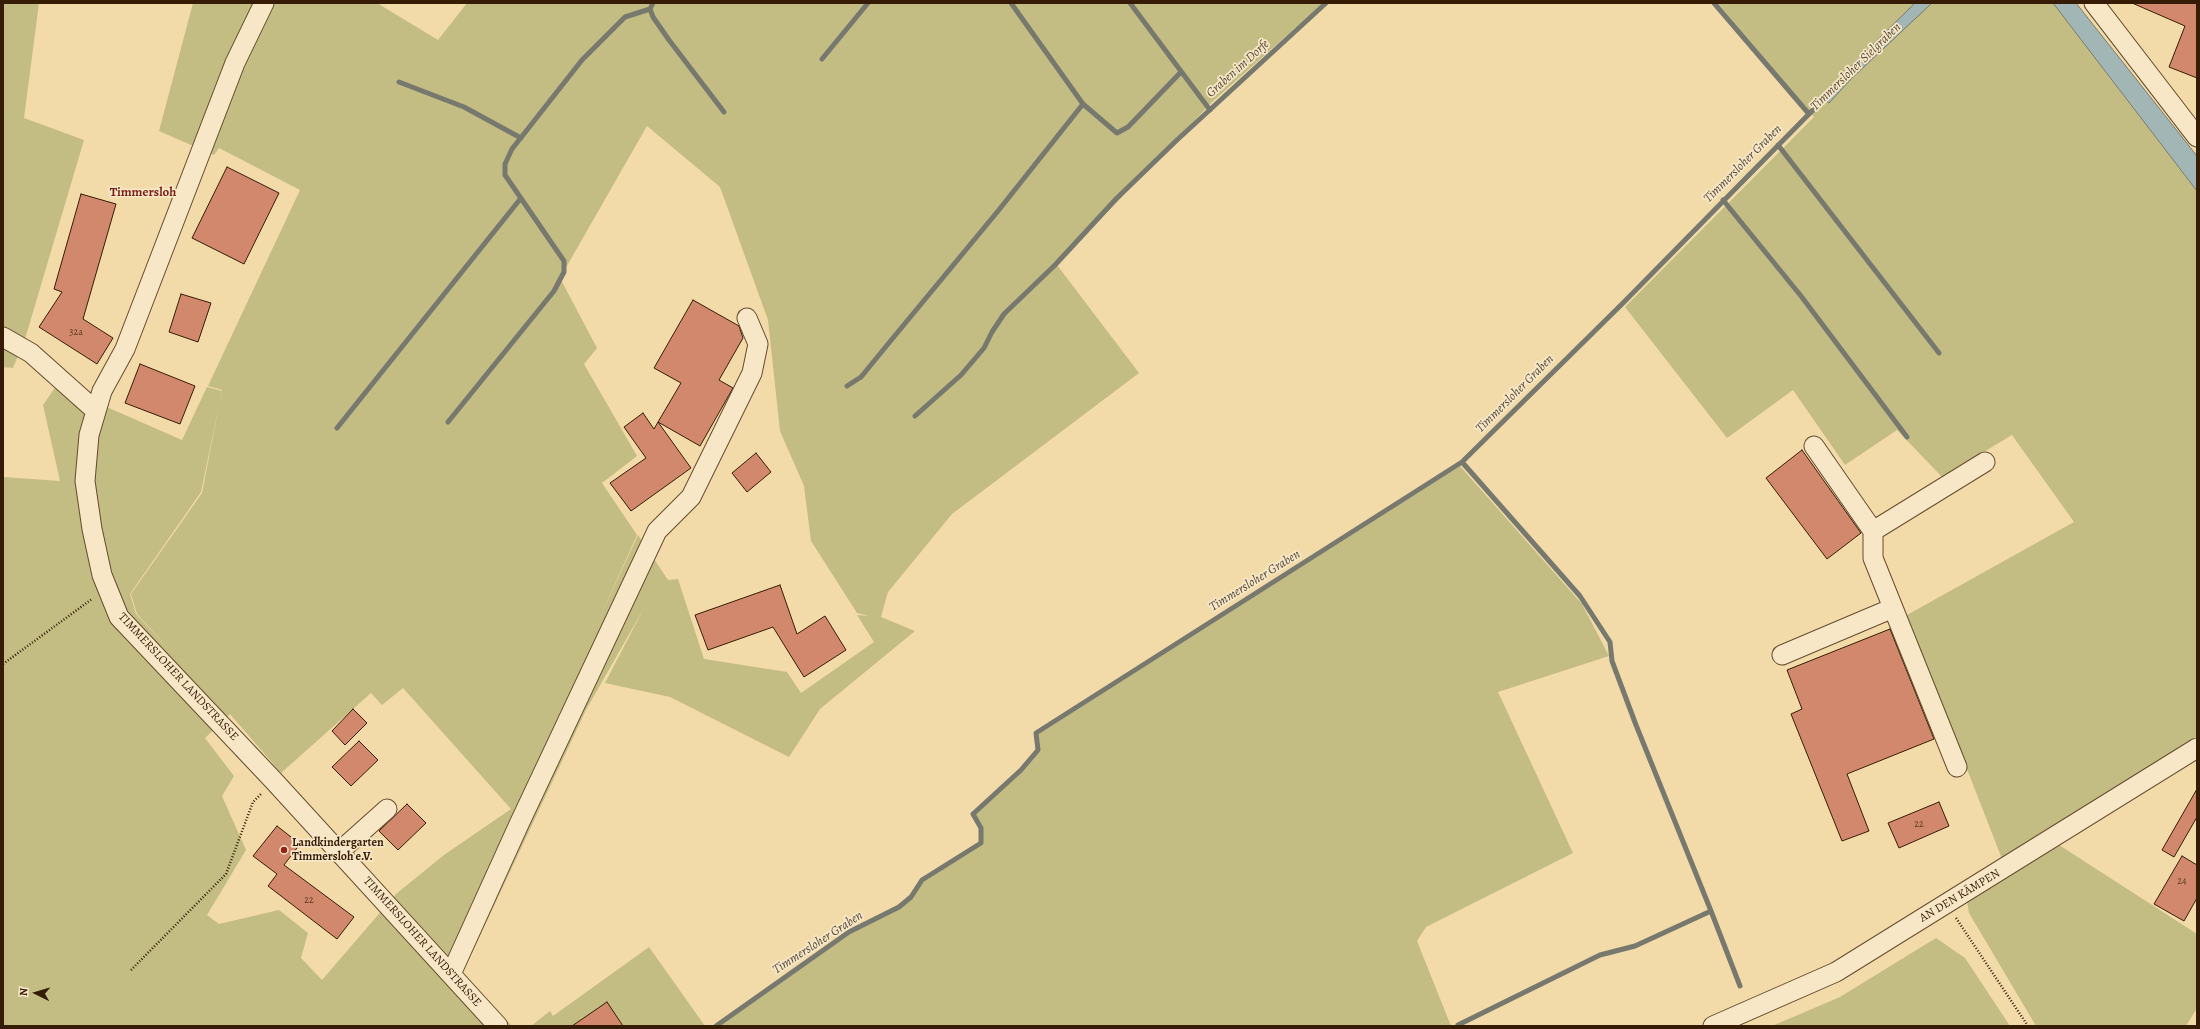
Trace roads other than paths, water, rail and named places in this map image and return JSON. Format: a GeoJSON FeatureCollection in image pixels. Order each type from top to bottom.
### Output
{"type":"FeatureCollection","features":[{"type":"Feature","properties":{"kind":"street","name":"TIMMERSLOHER LANDSTRASSE"},"geometry":{"type":"LineString","coordinates":[[264,3],[234,64],[125,349],[102,391],[89,435],[85,481],[92,529],[102,575],[119,617],[340,851],[498,1026]]}},
{"type":"Feature","properties":{"kind":"street"},"geometry":{"type":"LineString","coordinates":[[2094,3],[2197,136]]}},
{"type":"Feature","properties":{"kind":"street"},"geometry":{"type":"LineString","coordinates":[[451,974],[520,822],[657,531],[691,497],[752,373],[758,344],[747,318]]}},
{"type":"Feature","properties":{"kind":"street"},"geometry":{"type":"LineString","coordinates":[[3,337],[31,353],[96,411]]}},
{"type":"Feature","properties":{"kind":"street"},"geometry":{"type":"LineString","coordinates":[[1814,446],[1873,532],[1873,558],[1957,767]]}},
{"type":"Feature","properties":{"kind":"street"},"geometry":{"type":"LineString","coordinates":[[1873,532],[1985,462]]}},
{"type":"Feature","properties":{"kind":"street"},"geometry":{"type":"LineString","coordinates":[[1782,656],[1893,608]]}},
{"type":"Feature","properties":{"kind":"street","name":"AN DEN KÄMPEN"},"geometry":{"type":"LineString","coordinates":[[1713,1026],[1836,972],[2197,748]]}},
{"type":"Feature","properties":{"kind":"street"},"geometry":{"type":"LineString","coordinates":[[340,851],[387,809]]}},
{"type":"Feature","properties":{"kind":"water"},"geometry":{"type":"Polygon","coordinates":[[[1915,3],[1932,3],[1851,79],[1829,103],[1823,99],[1822,95],[1915,3]]]}},
{"type":"Feature","properties":{"kind":"water"},"geometry":{"type":"Polygon","coordinates":[[[2053,3],[2076,3],[2197,156],[2197,191],[2053,3]]]}},
{"type":"Feature","properties":{"kind":"waterway"},"geometry":{"type":"LineString","coordinates":[[448,422],[554,291],[564,272],[564,261],[505,175],[505,164],[512,149],[582,60],[625,17],[650,9],[653,3]]}},
{"type":"Feature","properties":{"kind":"waterway"},"geometry":{"type":"LineString","coordinates":[[822,59],[868,3]]}},
{"type":"Feature","properties":{"kind":"waterway"},"geometry":{"type":"LineString","coordinates":[[1011,3],[1083,104]]}},
{"type":"Feature","properties":{"kind":"waterway","name":"Graben im Dorfe"},"geometry":{"type":"LineString","coordinates":[[1130,3],[1210,110]]}},
{"type":"Feature","properties":{"kind":"waterway"},"geometry":{"type":"LineString","coordinates":[[915,416],[961,375],[984,348],[992,332],[1004,314],[1055,265],[1116,199],[1177,140],[1326,3]]}},
{"type":"Feature","properties":{"kind":"waterway","name":"Timmersloher Sielgraben"},"geometry":{"type":"LineString","coordinates":[[1714,3],[1809,114],[1828,95]]}},
{"type":"Feature","properties":{"kind":"waterway"},"geometry":{"type":"LineString","coordinates":[[650,9],[653,17],[669,40],[724,112]]}},
{"type":"Feature","properties":{"kind":"waterway"},"geometry":{"type":"LineString","coordinates":[[847,386],[861,377],[998,211],[1083,104],[1117,133],[1128,127],[1181,72]]}},
{"type":"Feature","properties":{"kind":"waterway"},"geometry":{"type":"LineString","coordinates":[[399,82],[464,107],[521,138]]}},
{"type":"Feature","properties":{"kind":"waterway","name":"Timmersloher Graben"},"geometry":{"type":"LineString","coordinates":[[716,1026],[849,932],[899,907],[911,897],[922,880],[981,843],[981,828],[973,814],[1021,770],[1038,750],[1036,733],[1462,462],[1623,303],[1809,114]]}},
{"type":"Feature","properties":{"kind":"waterway"},"geometry":{"type":"LineString","coordinates":[[1778,145],[1939,353]]}},
{"type":"Feature","properties":{"kind":"waterway"},"geometry":{"type":"LineString","coordinates":[[337,428],[521,198]]}},
{"type":"Feature","properties":{"kind":"waterway"},"geometry":{"type":"LineString","coordinates":[[1723,200],[1801,296],[1907,437]]}},
{"type":"Feature","properties":{"kind":"waterway"},"geometry":{"type":"LineString","coordinates":[[1458,1025],[1600,955],[1635,946],[1711,911],[1636,725],[1612,661],[1610,642],[1580,596],[1462,462]]}},
{"type":"Feature","properties":{"kind":"waterway"},"geometry":{"type":"LineString","coordinates":[[1711,911],[1740,986]]}},
{"type":"Feature","properties":{"kind":"place","name":"Landkindergarten Timmersloh e.V."},"geometry":{"type":"Point","coordinates":[284,850]}},
{"type":"Feature","properties":{"kind":"district","name":"Timmersloh"},"geometry":{"type":"Point","coordinates":[143,193]}}]}
